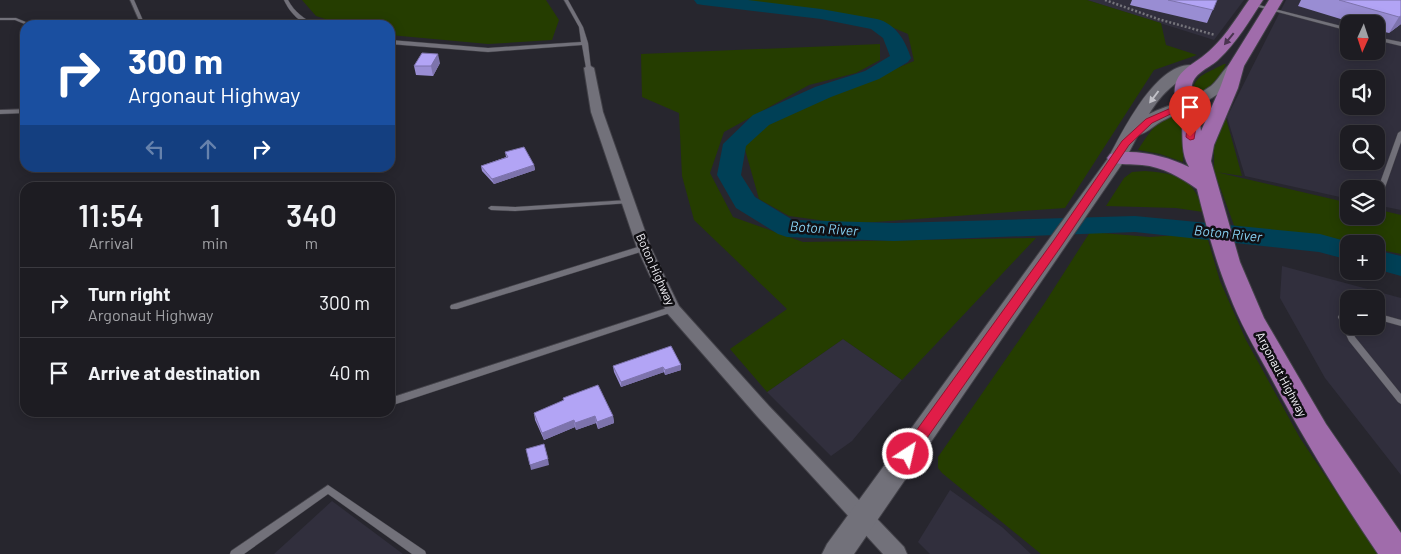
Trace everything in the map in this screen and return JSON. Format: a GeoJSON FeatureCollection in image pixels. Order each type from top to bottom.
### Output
{"type":"FeatureCollection","features":[{"type":"Feature","properties":{"kind":"main road"},"geometry":{"type":"LineString","coordinates":[[837,551],[1058,242],[1163,85],[1174,76],[1210,60],[1231,38],[1254,2]]}},
{"type":"Feature","properties":{"kind":"main road","name":"Argonaut Highway"},"geometry":{"type":"LineString","coordinates":[[1273,4],[1236,66],[1230,88],[1204,145],[1201,161],[1227,258],[1241,295],[1300,409],[1345,480],[1397,554]]}},
{"type":"Feature","properties":{"kind":"main road"},"geometry":{"type":"LineString","coordinates":[[1121,150],[1149,121],[1216,90],[1236,66]]}},
{"type":"Feature","properties":{"kind":"main road","name":"Argonaut Highway"},"geometry":{"type":"LineString","coordinates":[[1192,69],[1184,83],[1184,94],[1191,127],[1191,148],[1208,187]]}},
{"type":"Feature","properties":{"kind":"main road"},"geometry":{"type":"LineString","coordinates":[[1121,150],[1187,171],[1208,187]]}},
{"type":"Feature","properties":{"kind":"street","name":"Boton Highway"},"geometry":{"type":"LineString","coordinates":[[589,68],[597,112],[644,248],[673,309],[861,518],[897,554]]}},
{"type":"Feature","properties":{"kind":"lane"},"geometry":{"type":"LineString","coordinates":[[132,0],[141,20]]}},
{"type":"Feature","properties":{"kind":"lane"},"geometry":{"type":"LineString","coordinates":[[286,0],[289,8],[303,20]]}},
{"type":"Feature","properties":{"kind":"lane","name":"Boton Highway"},"geometry":{"type":"LineString","coordinates":[[566,0],[586,43],[589,68]]}},
{"type":"Feature","properties":{"kind":"lane"},"geometry":{"type":"LineString","coordinates":[[1254,2],[1273,4],[1340,27]]}},
{"type":"Feature","properties":{"kind":"lane"},"geometry":{"type":"LineString","coordinates":[[0,19],[20,21]]}},
{"type":"Feature","properties":{"kind":"lane"},"geometry":{"type":"LineString","coordinates":[[1385,40],[1401,44]]}},
{"type":"Feature","properties":{"kind":"lane"},"geometry":{"type":"LineString","coordinates":[[395,42],[488,50],[586,43]]}},
{"type":"Feature","properties":{"kind":"lane"},"geometry":{"type":"LineString","coordinates":[[0,112],[20,111]]}},
{"type":"Feature","properties":{"kind":"lane"},"geometry":{"type":"LineString","coordinates":[[1385,180],[1401,133]]}},
{"type":"Feature","properties":{"kind":"lane"},"geometry":{"type":"LineString","coordinates":[[491,208],[515,209],[628,202]]}},
{"type":"Feature","properties":{"kind":"lane"},"geometry":{"type":"LineString","coordinates":[[454,307],[644,248]]}},
{"type":"Feature","properties":{"kind":"lane"},"geometry":{"type":"LineString","coordinates":[[395,400],[673,309]]}},
{"type":"Feature","properties":{"kind":"lane"},"geometry":{"type":"LineString","coordinates":[[1385,319],[1401,323]]}},
{"type":"Feature","properties":{"kind":"lane"},"geometry":{"type":"LineString","coordinates":[[1350,335],[1401,400]]}},
{"type":"Feature","properties":{"kind":"lane"},"geometry":{"type":"LineString","coordinates":[[235,554],[328,489],[421,554]]}},
{"type":"Feature","properties":{"kind":"path"},"geometry":{"type":"LineString","coordinates":[[1105,0],[1174,24],[1231,38]]}},
{"type":"Feature","properties":{"kind":"shaded area"},"geometry":{"type":"Polygon","coordinates":[[[1087,0],[1244,0],[1214,40],[1087,0]]]}},
{"type":"Feature","properties":{"kind":"shaded area"},"geometry":{"type":"Polygon","coordinates":[[[1286,0],[1401,0],[1401,210],[1385,207],[1385,180],[1340,180],[1340,197],[1245,176],[1227,117],[1286,0]]]}},
{"type":"Feature","properties":{"kind":"shaded area"},"geometry":{"type":"Polygon","coordinates":[[[1282,266],[1371,290],[1340,290],[1340,335],[1385,335],[1385,294],[1401,298],[1401,475],[1325,378],[1280,298],[1282,266]]]}},
{"type":"Feature","properties":{"kind":"shaded area"},"geometry":{"type":"Polygon","coordinates":[[[843,339],[902,380],[852,441],[831,456],[767,392],[843,339]]]}},
{"type":"Feature","properties":{"kind":"shaded area"},"geometry":{"type":"Polygon","coordinates":[[[950,490],[1002,527],[1031,554],[930,554],[918,542],[950,490]]]}},
{"type":"Feature","properties":{"kind":"shaded area"},"geometry":{"type":"Polygon","coordinates":[[[332,501],[403,554],[274,554],[332,501]]]}},
{"type":"Feature","properties":{"kind":"green space"},"geometry":{"type":"Polygon","coordinates":[[[302,0],[546,0],[559,20],[552,40],[488,44],[395,35],[395,20],[328,20],[316,16],[302,0]]]}},
{"type":"Feature","properties":{"kind":"green space"},"geometry":{"type":"Polygon","coordinates":[[[733,0],[1087,0],[1161,23],[1166,45],[1197,55],[1154,70],[1065,208],[848,224],[789,216],[759,199],[744,146],[769,123],[914,61],[908,34],[870,18],[733,0]]]}},
{"type":"Feature","properties":{"kind":"green space"},"geometry":{"type":"Polygon","coordinates":[[[880,44],[880,60],[856,73],[809,85],[724,132],[710,173],[733,217],[803,242],[1036,238],[902,380],[843,339],[767,392],[730,349],[787,309],[694,220],[682,176],[679,113],[642,97],[641,54],[880,44]]]}},
{"type":"Feature","properties":{"kind":"green space"},"geometry":{"type":"Polygon","coordinates":[[[1226,64],[1217,83],[1194,98],[1194,85],[1197,80],[1226,64]]]}},
{"type":"Feature","properties":{"kind":"green space"},"geometry":{"type":"Polygon","coordinates":[[[1184,111],[1183,162],[1160,154],[1138,150],[1157,125],[1184,111]]]}},
{"type":"Feature","properties":{"kind":"green space"},"geometry":{"type":"Polygon","coordinates":[[[1226,118],[1242,176],[1216,172],[1340,201],[1340,225],[1385,225],[1385,211],[1401,215],[1401,254],[1385,251],[1385,235],[1340,235],[1340,241],[1235,228],[1214,171],[1214,146],[1226,118]]]}},
{"type":"Feature","properties":{"kind":"green space"},"geometry":{"type":"Polygon","coordinates":[[[1145,171],[1175,176],[1183,180],[1195,192],[1203,212],[1176,208],[1106,206],[1124,178],[1132,172],[1145,171]]]}},
{"type":"Feature","properties":{"kind":"green space"},"geometry":{"type":"Polygon","coordinates":[[[1090,232],[1150,237],[1206,233],[1220,281],[1246,340],[1300,438],[1378,554],[1041,554],[942,473],[938,468],[938,457],[1044,304],[1090,232]]]}},
{"type":"Feature","properties":{"kind":"building"},"geometry":{"type":"Polygon","coordinates":[[[1168,0],[1217,0],[1213,10],[1168,0]]]}},
{"type":"Feature","properties":{"kind":"building"},"geometry":{"type":"Polygon","coordinates":[[[1339,0],[1401,0],[1401,16],[1399,17],[1339,0]]]}},
{"type":"Feature","properties":{"kind":"building"},"geometry":{"type":"Polygon","coordinates":[[[422,53],[438,54],[431,66],[414,66],[422,53]]]}},
{"type":"Feature","properties":{"kind":"building"},"geometry":{"type":"Polygon","coordinates":[[[524,147],[534,165],[492,179],[481,166],[508,157],[505,152],[524,147]]]}},
{"type":"Feature","properties":{"kind":"building"},"geometry":{"type":"Polygon","coordinates":[[[671,346],[681,365],[665,370],[663,367],[621,382],[613,366],[671,346]]]}},
{"type":"Feature","properties":{"kind":"building"},"geometry":{"type":"Polygon","coordinates":[[[598,385],[613,416],[597,422],[595,416],[575,423],[574,420],[542,433],[534,413],[564,400],[563,398],[598,385]]]}},
{"type":"Feature","properties":{"kind":"building"},"geometry":{"type":"Polygon","coordinates":[[[544,444],[548,459],[530,465],[526,449],[544,444]]]}},
{"type":"Feature","properties":{"kind":"waterway","name":"Boton River"},"geometry":{"type":"LineString","coordinates":[[703,0],[821,14],[877,25],[890,34],[897,45],[901,58],[872,75],[823,92],[761,120],[735,144],[729,175],[745,202],[787,228],[894,232],[1135,224],[1320,243],[1340,249]]}},
{"type":"Feature","properties":{"kind":"waterway","name":"Boton River"},"geometry":{"type":"LineString","coordinates":[[1385,262],[1401,266]]}},
{"type":"Feature","properties":{"kind":"route"},"geometry":{"type":"LineString","coordinates":[[908,454],[1126,143],[1149,121],[1187,103],[1190,114],[1190,137]]}}]}
